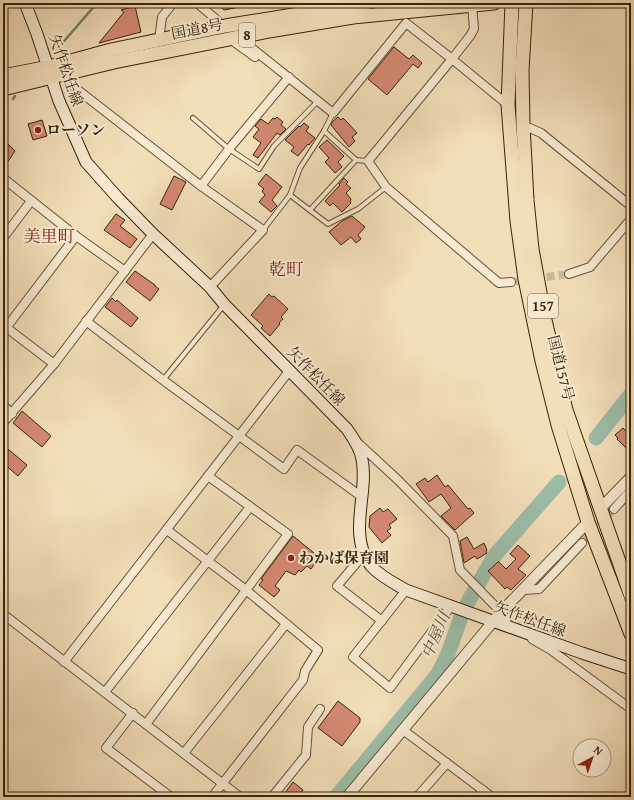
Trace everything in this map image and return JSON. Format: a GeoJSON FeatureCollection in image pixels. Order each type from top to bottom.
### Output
{"type":"FeatureCollection","features":[{"type":"Feature","properties":{"kind":"highway","name":"国道8号"},"geometry":{"type":"LineString","coordinates":[[3,89],[111,50],[279,16],[363,3]]}},
{"type":"Feature","properties":{"kind":"highway","name":"国道8号"},"geometry":{"type":"LineString","coordinates":[[3,76],[50,72],[114,62],[353,17],[494,3]]}},
{"type":"Feature","properties":{"kind":"highway","name":"国道157号"},"geometry":{"type":"LineString","coordinates":[[512,3],[508,105],[517,221],[525,279],[542,361],[558,425],[588,522],[631,634]]}},
{"type":"Feature","properties":{"kind":"highway","name":"国道157号"},"geometry":{"type":"LineString","coordinates":[[526,3],[522,70],[523,125],[527,200],[532,249],[545,320],[566,410],[631,596]]}},
{"type":"Feature","properties":{"kind":"main road","name":"矢作松任線"},"geometry":{"type":"LineString","coordinates":[[25,3],[59,101],[86,162],[153,234],[210,287],[224,304],[347,429],[356,441],[362,458],[364,475],[359,533],[361,545],[370,565],[381,576],[406,590],[493,622],[631,669]]}},
{"type":"Feature","properties":{"kind":"street"},"geometry":{"type":"LineString","coordinates":[[159,40],[162,17],[173,3]]}},
{"type":"Feature","properties":{"kind":"street"},"geometry":{"type":"LineString","coordinates":[[197,3],[217,20]]}},
{"type":"Feature","properties":{"kind":"street"},"geometry":{"type":"LineString","coordinates":[[472,5],[474,29],[470,36],[368,161],[386,187],[499,283],[511,282]]}},
{"type":"Feature","properties":{"kind":"street"},"geometry":{"type":"LineString","coordinates":[[248,45],[319,100],[333,113],[406,23],[508,105]]}},
{"type":"Feature","properties":{"kind":"street"},"geometry":{"type":"LineString","coordinates":[[230,39],[267,66],[276,67]]}},
{"type":"Feature","properties":{"kind":"street"},"geometry":{"type":"LineString","coordinates":[[201,186],[289,77]]}},
{"type":"Feature","properties":{"kind":"street"},"geometry":{"type":"LineString","coordinates":[[74,87],[201,186],[263,230],[210,287]]}},
{"type":"Feature","properties":{"kind":"street"},"geometry":{"type":"LineString","coordinates":[[523,125],[541,133],[631,206]]}},
{"type":"Feature","properties":{"kind":"street"},"geometry":{"type":"LineString","coordinates":[[3,178],[76,236],[125,271]]}},
{"type":"Feature","properties":{"kind":"street"},"geometry":{"type":"LineString","coordinates":[[3,238],[31,201]]}},
{"type":"Feature","properties":{"kind":"street"},"geometry":{"type":"LineString","coordinates":[[568,274],[590,267],[631,219]]}},
{"type":"Feature","properties":{"kind":"street"},"geometry":{"type":"LineString","coordinates":[[3,423],[54,364],[153,234]]}},
{"type":"Feature","properties":{"kind":"street"},"geometry":{"type":"LineString","coordinates":[[54,364],[5,326],[76,236]]}},
{"type":"Feature","properties":{"kind":"street"},"geometry":{"type":"LineString","coordinates":[[86,321],[162,380],[284,469],[297,450],[362,497]]}},
{"type":"Feature","properties":{"kind":"street"},"geometry":{"type":"LineString","coordinates":[[64,662],[290,370]]}},
{"type":"Feature","properties":{"kind":"street"},"geometry":{"type":"LineString","coordinates":[[3,405],[12,414]]}},
{"type":"Feature","properties":{"kind":"street"},"geometry":{"type":"LineString","coordinates":[[356,441],[398,480],[453,536],[460,570],[501,612],[508,626],[551,650],[631,709]]}},
{"type":"Feature","properties":{"kind":"street"},"geometry":{"type":"LineString","coordinates":[[146,724],[288,534],[208,476]]}},
{"type":"Feature","properties":{"kind":"street"},"geometry":{"type":"LineString","coordinates":[[600,509],[631,477]]}},
{"type":"Feature","properties":{"kind":"street"},"geometry":{"type":"LineString","coordinates":[[614,509],[631,490]]}},
{"type":"Feature","properties":{"kind":"street"},"geometry":{"type":"LineString","coordinates":[[105,692],[250,507]]}},
{"type":"Feature","properties":{"kind":"street"},"geometry":{"type":"LineString","coordinates":[[347,797],[501,612],[588,522]]}},
{"type":"Feature","properties":{"kind":"street"},"geometry":{"type":"LineString","coordinates":[[167,530],[246,590],[318,650],[305,671],[304,680],[212,797]]}},
{"type":"Feature","properties":{"kind":"street"},"geometry":{"type":"LineString","coordinates":[[523,590],[539,589],[582,543]]}},
{"type":"Feature","properties":{"kind":"street"},"geometry":{"type":"LineString","coordinates":[[365,553],[337,586],[382,621]]}},
{"type":"Feature","properties":{"kind":"street"},"geometry":{"type":"LineString","coordinates":[[406,590],[353,658],[390,688],[453,607]]}},
{"type":"Feature","properties":{"kind":"street"},"geometry":{"type":"LineString","coordinates":[[3,614],[240,797]]}},
{"type":"Feature","properties":{"kind":"street"},"geometry":{"type":"LineString","coordinates":[[184,753],[286,624]]}},
{"type":"Feature","properties":{"kind":"street"},"geometry":{"type":"LineString","coordinates":[[272,797],[306,755],[308,726],[320,708]]}},
{"type":"Feature","properties":{"kind":"street"},"geometry":{"type":"LineString","coordinates":[[133,713],[106,748],[171,797]]}},
{"type":"Feature","properties":{"kind":"street"},"geometry":{"type":"LineString","coordinates":[[403,730],[447,763],[481,794],[492,797]]}},
{"type":"Feature","properties":{"kind":"street"},"geometry":{"type":"LineString","coordinates":[[417,797],[447,763]]}},
{"type":"Feature","properties":{"kind":"lane"},"geometry":{"type":"LineString","coordinates":[[193,118],[230,149],[259,169],[274,146],[319,100]]}},
{"type":"Feature","properties":{"kind":"lane"},"geometry":{"type":"LineString","coordinates":[[263,230],[290,195],[300,168],[324,131],[333,113]]}},
{"type":"Feature","properties":{"kind":"lane"},"geometry":{"type":"LineString","coordinates":[[324,131],[356,160],[368,161]]}},
{"type":"Feature","properties":{"kind":"lane"},"geometry":{"type":"LineString","coordinates":[[310,210],[356,160]]}},
{"type":"Feature","properties":{"kind":"lane"},"geometry":{"type":"LineString","coordinates":[[290,195],[328,224],[358,209],[386,187]]}},
{"type":"Feature","properties":{"kind":"lane"},"geometry":{"type":"LineString","coordinates":[[162,380],[224,304]]}},
{"type":"Feature","properties":{"kind":"building"},"geometry":{"type":"Polygon","coordinates":[[[216,3],[244,3],[245,6],[224,10],[216,3]]]}},
{"type":"Feature","properties":{"kind":"building"},"geometry":{"type":"Polygon","coordinates":[[[135,6],[141,32],[99,43],[124,12],[121,10],[135,6]]]}},
{"type":"Feature","properties":{"kind":"building"},"geometry":{"type":"Polygon","coordinates":[[[394,47],[409,59],[413,55],[422,63],[418,68],[413,64],[387,95],[368,79],[394,47]]]}},
{"type":"Feature","properties":{"kind":"building"},"geometry":{"type":"Polygon","coordinates":[[[277,117],[283,122],[281,125],[286,129],[280,135],[277,133],[258,158],[253,155],[261,143],[253,137],[259,129],[255,126],[261,119],[268,124],[273,118],[275,119],[277,117]]]}},
{"type":"Feature","properties":{"kind":"building"},"geometry":{"type":"Polygon","coordinates":[[[338,117],[341,120],[343,118],[357,133],[352,137],[355,141],[349,147],[331,125],[338,117]]]}},
{"type":"Feature","properties":{"kind":"building","name":"ローソン"},"geometry":{"type":"Polygon","coordinates":[[[42,120],[47,136],[33,140],[28,124],[42,120]]]}},
{"type":"Feature","properties":{"kind":"building"},"geometry":{"type":"Polygon","coordinates":[[[304,123],[309,127],[306,131],[315,138],[298,156],[291,151],[294,147],[285,140],[304,123]]]}},
{"type":"Feature","properties":{"kind":"building"},"geometry":{"type":"Polygon","coordinates":[[[3,139],[15,151],[3,169],[3,139]]]}},
{"type":"Feature","properties":{"kind":"building"},"geometry":{"type":"Polygon","coordinates":[[[327,140],[344,156],[338,162],[342,167],[335,173],[325,162],[329,158],[319,147],[327,140]]]}},
{"type":"Feature","properties":{"kind":"building"},"geometry":{"type":"Polygon","coordinates":[[[266,174],[282,187],[272,200],[277,206],[271,212],[259,202],[265,195],[262,191],[264,189],[258,184],[266,174]]]}},
{"type":"Feature","properties":{"kind":"building"},"geometry":{"type":"Polygon","coordinates":[[[174,176],[186,182],[172,210],[160,204],[174,176]]]}},
{"type":"Feature","properties":{"kind":"building"},"geometry":{"type":"Polygon","coordinates":[[[344,178],[348,182],[346,184],[351,188],[346,193],[351,199],[351,203],[342,212],[333,203],[330,206],[325,201],[340,185],[339,184],[344,178]]]}},
{"type":"Feature","properties":{"kind":"building"},"geometry":{"type":"Polygon","coordinates":[[[116,214],[125,220],[120,226],[137,239],[130,248],[104,230],[116,214]]]}},
{"type":"Feature","properties":{"kind":"building"},"geometry":{"type":"Polygon","coordinates":[[[352,216],[365,227],[358,235],[361,239],[356,243],[351,237],[341,245],[329,232],[342,221],[352,216]]]}},
{"type":"Feature","properties":{"kind":"building"},"geometry":{"type":"Polygon","coordinates":[[[135,271],[159,289],[150,301],[126,282],[135,271]]]}},
{"type":"Feature","properties":{"kind":"building"},"geometry":{"type":"Polygon","coordinates":[[[269,294],[272,297],[274,296],[288,309],[281,317],[283,319],[279,323],[280,324],[270,336],[261,328],[263,326],[251,315],[269,294]]]}},
{"type":"Feature","properties":{"kind":"building"},"geometry":{"type":"Polygon","coordinates":[[[112,298],[116,302],[117,300],[138,318],[131,327],[105,307],[112,298]]]}},
{"type":"Feature","properties":{"kind":"building"},"geometry":{"type":"Polygon","coordinates":[[[22,411],[51,436],[42,447],[13,423],[22,411]]]}},
{"type":"Feature","properties":{"kind":"building"},"geometry":{"type":"Polygon","coordinates":[[[631,426],[631,453],[615,435],[623,428],[626,431],[631,426]]]}},
{"type":"Feature","properties":{"kind":"building"},"geometry":{"type":"Polygon","coordinates":[[[3,445],[27,465],[18,476],[3,463],[3,445]]]}},
{"type":"Feature","properties":{"kind":"building"},"geometry":{"type":"Polygon","coordinates":[[[437,475],[445,487],[448,485],[468,509],[470,508],[474,513],[455,530],[441,516],[451,508],[441,494],[429,502],[416,484],[425,478],[428,482],[437,475]]]}},
{"type":"Feature","properties":{"kind":"building"},"geometry":{"type":"Polygon","coordinates":[[[380,508],[383,512],[388,509],[397,519],[389,525],[391,528],[387,531],[391,535],[382,543],[369,527],[370,516],[380,508]]]}},
{"type":"Feature","properties":{"kind":"building"},"geometry":{"type":"Polygon","coordinates":[[[293,536],[319,557],[311,569],[307,566],[301,572],[299,570],[295,575],[286,571],[275,586],[280,590],[274,597],[259,585],[263,580],[261,579],[293,536]]]}},
{"type":"Feature","properties":{"kind":"building"},"geometry":{"type":"Polygon","coordinates":[[[467,537],[474,549],[484,543],[487,553],[477,559],[475,556],[464,563],[460,541],[467,537]]]}},
{"type":"Feature","properties":{"kind":"building"},"geometry":{"type":"Polygon","coordinates":[[[518,545],[530,556],[518,569],[526,575],[511,590],[507,587],[505,589],[488,571],[498,562],[506,569],[516,559],[510,554],[518,545]]]}},
{"type":"Feature","properties":{"kind":"building"},"geometry":{"type":"Polygon","coordinates":[[[338,701],[360,718],[360,722],[342,746],[318,728],[338,701]]]}},
{"type":"Feature","properties":{"kind":"building"},"geometry":{"type":"Polygon","coordinates":[[[293,782],[303,790],[298,797],[282,797],[293,782]]]}},
{"type":"Feature","properties":{"kind":"waterway"},"geometry":{"type":"LineString","coordinates":[[59,47],[97,3]]}},
{"type":"Feature","properties":{"kind":"waterway","name":"中屋川"},"geometry":{"type":"LineString","coordinates":[[596,438],[631,394]]}},
{"type":"Feature","properties":{"kind":"waterway","name":"中屋川"},"geometry":{"type":"LineString","coordinates":[[336,797],[438,674],[448,654],[461,617],[469,600],[495,555],[559,482]]}},
{"type":"Feature","properties":{"kind":"tunnel"},"geometry":{"type":"LineString","coordinates":[[511,282],[569,274]]}},
{"type":"Feature","properties":{"kind":"tunnel"},"geometry":{"type":"LineString","coordinates":[[582,543],[614,509]]}},
{"type":"Feature","properties":{"kind":"place","name":"ローソン"},"geometry":{"type":"Point","coordinates":[38,130]}},
{"type":"Feature","properties":{"kind":"place","name":"わかば保育園"},"geometry":{"type":"Point","coordinates":[291,558]}},
{"type":"Feature","properties":{"kind":"district","name":"美里町"},"geometry":{"type":"Point","coordinates":[49,236]}},
{"type":"Feature","properties":{"kind":"district","name":"乾町"},"geometry":{"type":"Point","coordinates":[286,269]}}]}
